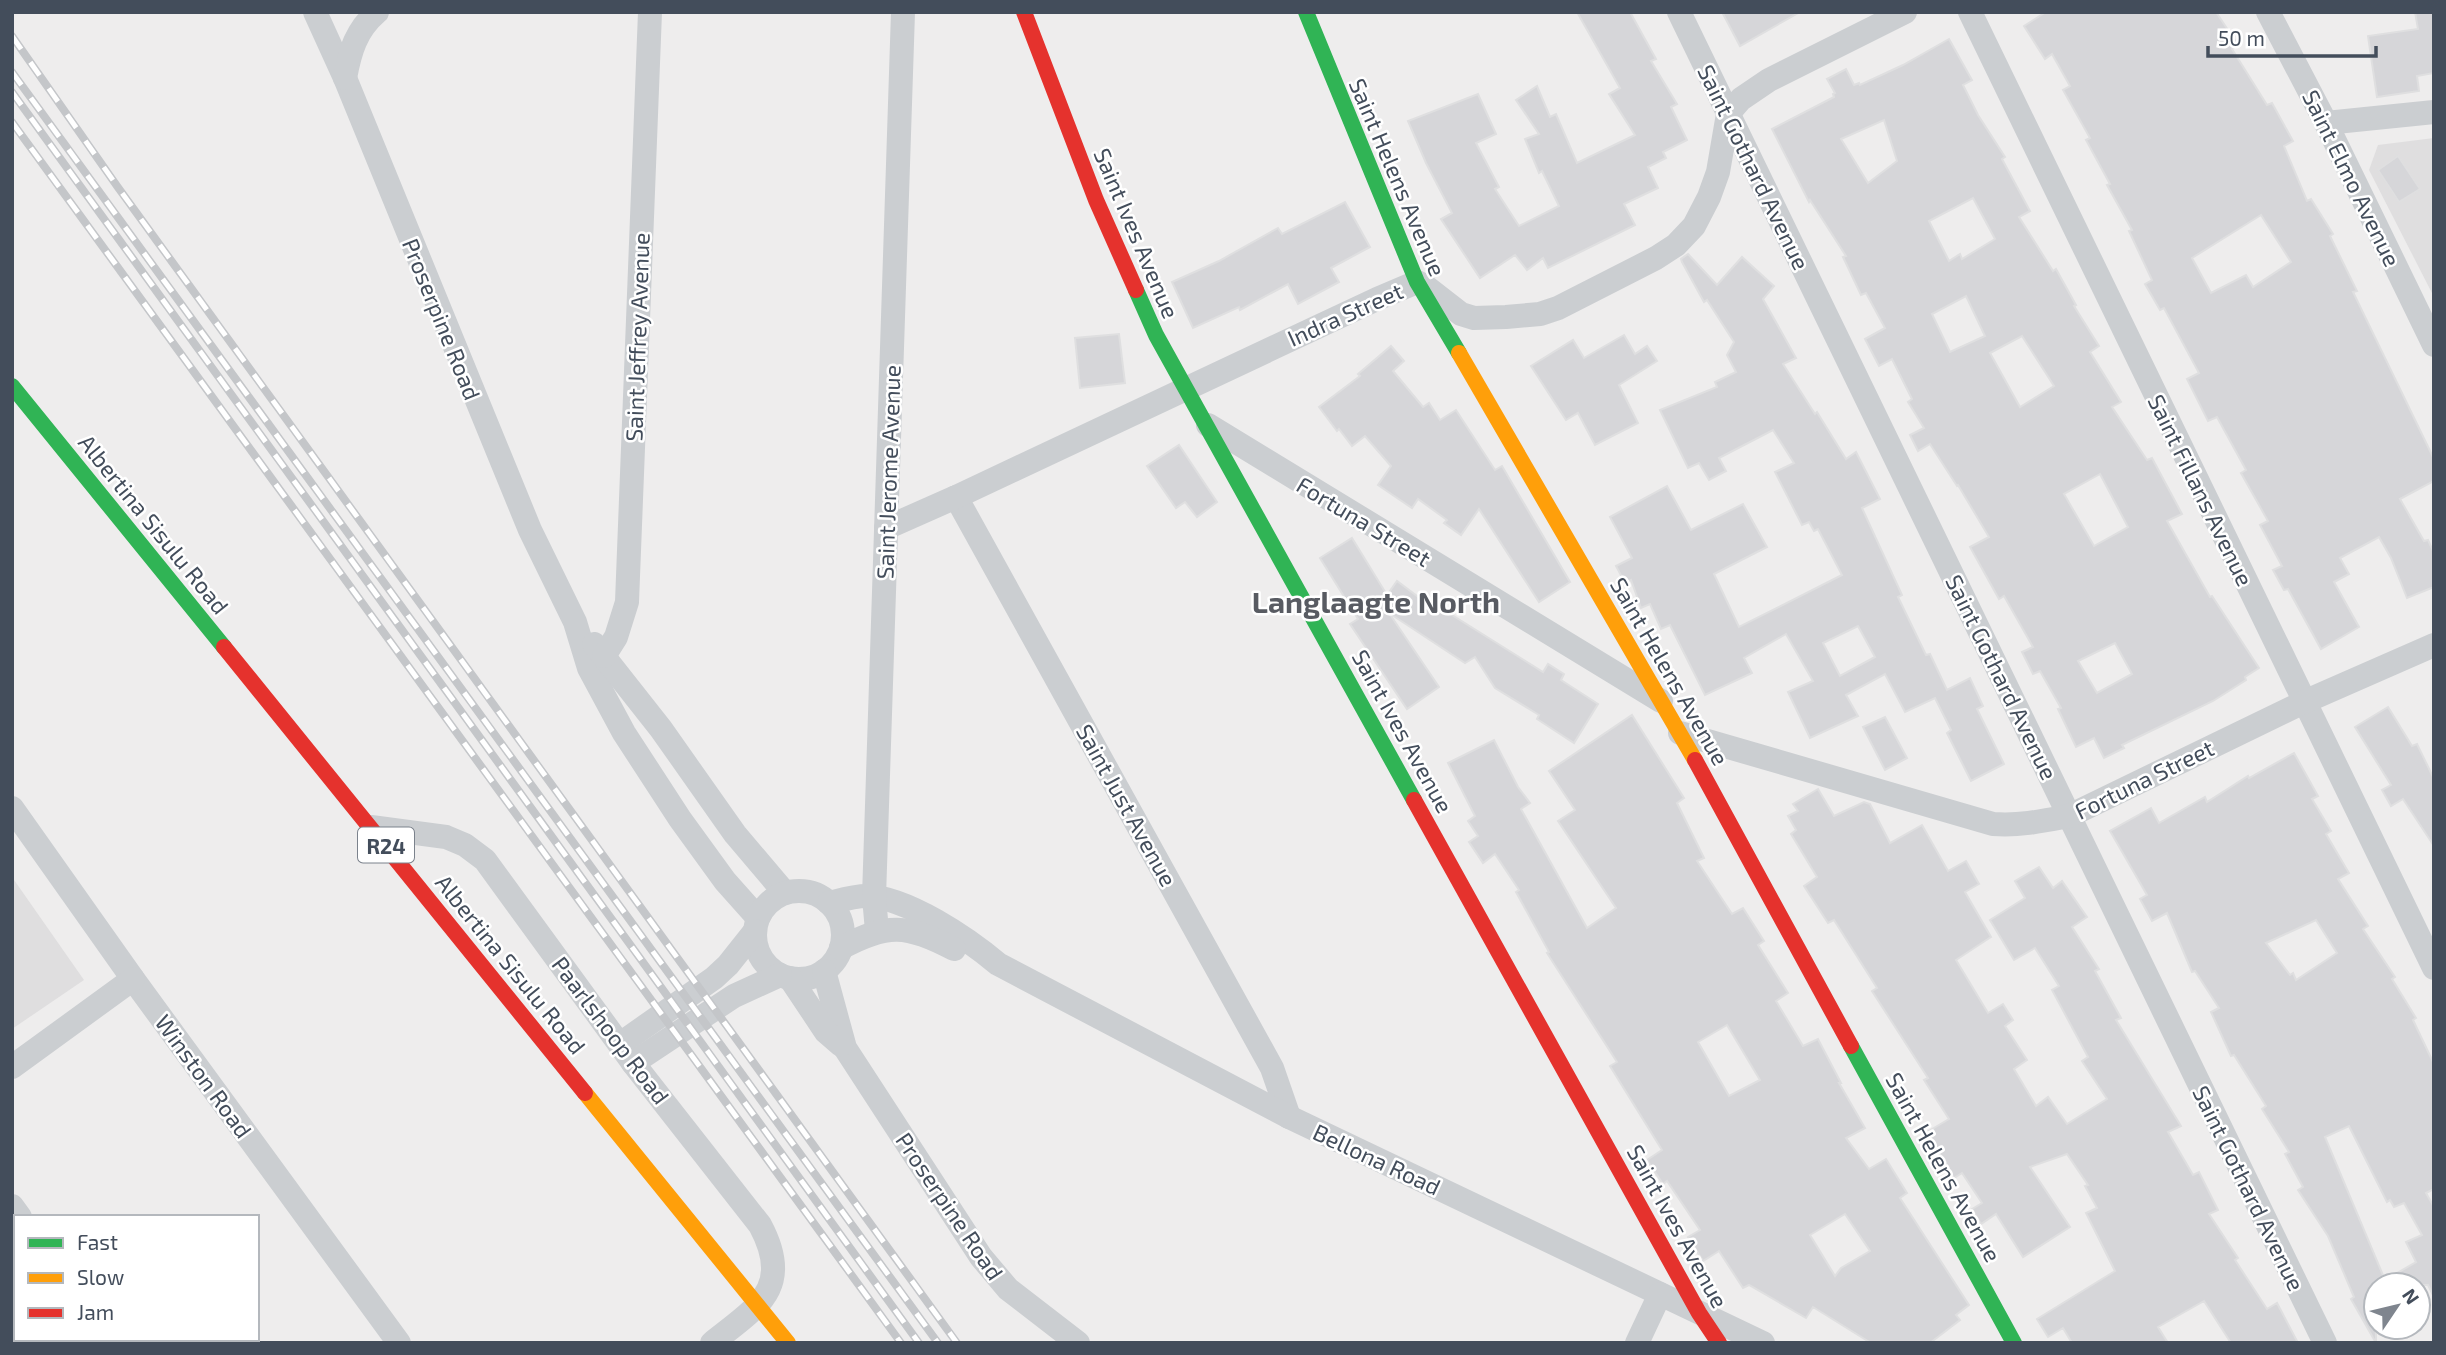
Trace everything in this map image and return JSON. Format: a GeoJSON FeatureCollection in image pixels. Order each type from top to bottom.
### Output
{"type":"FeatureCollection","features":[{"type":"Feature","properties":{"kind":"street","name":"Proserpine Road"},"geometry":{"type":"LineString","coordinates":[[316,12],[530,530],[575,622],[589,668],[624,733],[680,819],[756,925],[757,949],[763,960],[785,976],[825,1032],[845,1048],[994,1274],[1008,1289],[1078,1343]]}},
{"type":"Feature","properties":{"kind":"street"},"geometry":{"type":"LineString","coordinates":[[345,78],[351,45],[377,12]]}},
{"type":"Feature","properties":{"kind":"street","name":"Saint Jeffrey Avenue"},"geometry":{"type":"LineString","coordinates":[[604,656],[616,637],[627,602],[650,12]]}},
{"type":"Feature","properties":{"kind":"street","name":"Saint Jerome Avenue"},"geometry":{"type":"LineString","coordinates":[[877,931],[874,897],[903,12]]}},
{"type":"Feature","properties":{"kind":"street","name":"Saint Ives Avenue"},"geometry":{"type":"LineString","coordinates":[[1024,12],[1118,251],[1156,335],[1699,1313],[1719,1343]]}},
{"type":"Feature","properties":{"kind":"street","name":"Saint Helens Avenue"},"geometry":{"type":"LineString","coordinates":[[1306,12],[1417,282],[1664,704],[2014,1343]]}},
{"type":"Feature","properties":{"kind":"street","name":"Saint Gothard Avenue"},"geometry":{"type":"LineString","coordinates":[[1679,12],[2325,1343]]}},
{"type":"Feature","properties":{"kind":"street"},"geometry":{"type":"LineString","coordinates":[[1728,114],[1754,88],[1905,12]]}},
{"type":"Feature","properties":{"kind":"street","name":"Saint Fillans Avenue"},"geometry":{"type":"LineString","coordinates":[[1970,12],[2434,968]]}},
{"type":"Feature","properties":{"kind":"street","name":"Saint Elmo Avenue"},"geometry":{"type":"LineString","coordinates":[[2268,12],[2326,123],[2434,345]]}},
{"type":"Feature","properties":{"kind":"street"},"geometry":{"type":"LineString","coordinates":[[2326,123],[2434,112]]}},
{"type":"Feature","properties":{"kind":"street","name":"Indra Street"},"geometry":{"type":"LineString","coordinates":[[886,528],[1417,282],[1452,309],[1474,318],[1540,314],[1626,275],[1676,245],[1694,226],[1718,172],[1728,114]]}},
{"type":"Feature","properties":{"kind":"street","name":"Albertina Sisulu Road"},"geometry":{"type":"LineString","coordinates":[[12,386],[788,1343]]}},
{"type":"Feature","properties":{"kind":"street","name":"Fortuna Street"},"geometry":{"type":"LineString","coordinates":[[1208,425],[1664,704]]}},
{"type":"Feature","properties":{"kind":"street","name":"Saint Just Avenue"},"geometry":{"type":"LineString","coordinates":[[956,497],[1272,1068],[1289,1117]]}},
{"type":"Feature","properties":{"kind":"street","name":"Proserpine Road"},"geometry":{"type":"LineString","coordinates":[[575,622],[661,729],[735,834],[785,893]]}},
{"type":"Feature","properties":{"kind":"street","name":"Fortuna Street"},"geometry":{"type":"LineString","coordinates":[[1680,733],[1993,824],[2023,824],[2069,816],[2304,702],[2434,645]]}},
{"type":"Feature","properties":{"kind":"street","name":"Winston Road"},"geometry":{"type":"LineString","coordinates":[[12,808],[133,979],[399,1343]]}},
{"type":"Feature","properties":{"kind":"street","name":"Paarlshoop Road"},"geometry":{"type":"LineString","coordinates":[[371,827],[446,837],[465,845],[485,860],[626,1054],[760,1225],[772,1246],[773,1279],[758,1306]]}},
{"type":"Feature","properties":{"kind":"street"},"geometry":{"type":"LineString","coordinates":[[626,1054],[650,1036],[728,965],[774,899],[785,893],[808,892],[829,903],[838,916],[842,932],[841,948],[824,971],[802,979],[785,976],[650,1036]]}},
{"type":"Feature","properties":{"kind":"street"},"geometry":{"type":"LineString","coordinates":[[829,903],[863,896],[874,897]]}},
{"type":"Feature","properties":{"kind":"street","name":"Bellona Road"},"geometry":{"type":"LineString","coordinates":[[874,897],[891,901],[932,920],[978,948],[998,964],[1289,1117],[1763,1343]]}},
{"type":"Feature","properties":{"kind":"street","name":"Bellona Road"},"geometry":{"type":"LineString","coordinates":[[877,931],[890,928],[919,933],[974,959],[998,964]]}},
{"type":"Feature","properties":{"kind":"street"},"geometry":{"type":"LineString","coordinates":[[841,948],[877,931]]}},
{"type":"Feature","properties":{"kind":"street","name":"Proserpine Road"},"geometry":{"type":"LineString","coordinates":[[824,971],[845,1048]]}},
{"type":"Feature","properties":{"kind":"street"},"geometry":{"type":"LineString","coordinates":[[12,1067],[133,979]]}},
{"type":"Feature","properties":{"kind":"street"},"geometry":{"type":"LineString","coordinates":[[1636,1343],[1660,1294]]}},
{"type":"Feature","properties":{"kind":"street"},"geometry":{"type":"LineString","coordinates":[[712,1343],[758,1306]]}},
{"type":"Feature","properties":{"kind":"shaded area"},"geometry":{"type":"Polygon","coordinates":[[[2434,138],[2434,297],[2369,170],[2378,145],[2434,138]]]}},
{"type":"Feature","properties":{"kind":"shaded area"},"geometry":{"type":"Polygon","coordinates":[[[12,877],[84,980],[12,1029],[12,877]]]}},
{"type":"Feature","properties":{"kind":"building"},"geometry":{"type":"Polygon","coordinates":[[[1577,12],[1630,12],[1656,59],[1651,61],[1677,104],[1671,107],[1687,140],[1663,152],[1666,158],[1648,167],[1658,188],[1624,204],[1635,225],[1548,268],[1543,258],[1527,270],[1515,255],[1480,278],[1441,219],[1452,213],[1408,121],[1478,94],[1496,134],[1476,143],[1499,187],[1495,189],[1519,226],[1559,206],[1542,171],[1539,173],[1525,139],[1539,134],[1516,100],[1537,86],[1550,117],[1556,114],[1577,163],[1635,135],[1609,94],[1620,88],[1577,12]]]}},
{"type":"Feature","properties":{"kind":"building"},"geometry":{"type":"Polygon","coordinates":[[[1722,12],[1800,12],[1740,46],[1722,12]]]}},
{"type":"Feature","properties":{"kind":"building"},"geometry":{"type":"Polygon","coordinates":[[[2046,12],[2216,12],[2238,45],[2232,49],[2267,105],[2272,103],[2293,141],[2284,146],[2307,201],[2311,199],[2333,234],[2330,236],[2357,291],[2353,292],[2434,459],[2434,481],[2400,499],[2434,553],[2434,587],[2407,598],[2391,558],[2379,537],[2340,558],[2349,574],[2334,582],[2359,627],[2321,649],[2288,589],[2284,590],[2273,570],[2282,566],[2260,525],[2268,521],[2241,473],[2246,470],[2217,417],[2208,421],[2187,379],[2199,373],[2164,308],[2160,310],[2145,284],[2152,280],[2129,231],[2132,230],[2086,140],[2090,138],[2063,90],[2070,86],[2052,54],[2045,59],[2024,26],[2046,12]],[[2261,215],[2192,258],[2211,293],[2246,275],[2253,287],[2291,262],[2261,215]]]}},
{"type":"Feature","properties":{"kind":"building"},"geometry":{"type":"Polygon","coordinates":[[[2415,12],[2434,12],[2434,73],[2417,76],[2419,91],[2377,97],[2368,36],[2418,29],[2415,12]]]}},
{"type":"Feature","properties":{"kind":"building"},"geometry":{"type":"Polygon","coordinates":[[[1949,39],[1972,80],[1963,85],[1978,115],[2005,157],[2002,159],[2030,211],[2019,217],[2053,271],[2056,269],[2076,305],[2074,306],[2099,346],[2090,352],[2121,402],[2112,407],[2147,460],[2152,458],[2182,514],[2167,521],[2210,597],[2212,596],[2259,668],[2245,677],[2246,680],[2213,701],[2122,745],[2124,748],[2104,758],[2094,738],[2076,747],[2058,709],[2061,708],[2040,671],[2033,674],[2022,652],[2033,647],[2004,596],[1999,599],[1970,547],[1989,537],[1930,444],[1918,451],[1910,435],[1924,428],[1908,402],[1912,399],[1892,359],[1879,366],[1865,339],[1885,328],[1866,293],[1861,295],[1843,257],[1846,256],[1810,200],[1809,202],[1772,129],[1834,97],[1835,93],[1827,79],[1846,69],[1854,85],[1860,85],[1949,39]],[[1884,120],[1841,139],[1868,183],[1897,161],[1884,120]],[[1973,198],[1929,221],[1949,261],[1960,254],[1962,259],[1995,239],[1973,198]],[[1966,296],[1932,314],[1950,352],[1985,336],[1966,296]],[[2022,336],[1990,353],[2020,407],[2054,386],[2022,336]],[[2100,474],[2064,494],[2094,546],[2128,527],[2100,474]],[[2115,643],[2078,661],[2097,693],[2132,674],[2115,643]]]}},
{"type":"Feature","properties":{"kind":"building"},"geometry":{"type":"Polygon","coordinates":[[[2398,156],[2420,189],[2399,202],[2378,170],[2398,156]]]}},
{"type":"Feature","properties":{"kind":"building"},"geometry":{"type":"Polygon","coordinates":[[[1345,202],[1370,247],[1331,268],[1339,282],[1298,304],[1288,284],[1240,310],[1239,307],[1193,328],[1172,282],[1219,261],[1278,228],[1282,234],[1345,202]]]}},
{"type":"Feature","properties":{"kind":"building"},"geometry":{"type":"Polygon","coordinates":[[[1688,254],[1717,285],[1742,257],[1774,286],[1763,299],[1796,358],[1783,364],[1846,459],[1856,452],[1880,499],[1862,508],[1902,595],[1898,597],[1926,655],[1930,654],[1947,690],[1970,678],[1983,706],[1977,709],[2004,764],[1971,781],[1947,733],[1951,730],[1935,698],[1905,712],[1885,674],[1846,695],[1858,716],[1810,738],[1788,692],[1813,681],[1786,634],[1744,658],[1752,673],[1705,695],[1670,625],[1661,629],[1650,604],[1641,608],[1631,580],[1625,583],[1616,566],[1632,558],[1610,517],[1667,486],[1691,530],[1743,504],[1767,547],[1714,574],[1739,627],[1842,575],[1818,529],[1814,531],[1809,522],[1802,525],[1775,472],[1794,463],[1773,430],[1719,458],[1726,471],[1709,480],[1699,463],[1688,468],[1660,410],[1717,387],[1715,382],[1736,372],[1727,355],[1734,342],[1707,300],[1704,302],[1681,259],[1688,254]],[[1858,626],[1823,643],[1840,676],[1875,657],[1858,626]]]}},
{"type":"Feature","properties":{"kind":"building"},"geometry":{"type":"Polygon","coordinates":[[[1119,334],[1125,383],[1080,388],[1075,338],[1119,334]]]}},
{"type":"Feature","properties":{"kind":"building"},"geometry":{"type":"Polygon","coordinates":[[[1624,335],[1635,354],[1647,346],[1657,361],[1619,385],[1638,423],[1595,445],[1578,413],[1566,420],[1531,366],[1573,340],[1584,358],[1624,335]]]}},
{"type":"Feature","properties":{"kind":"building"},"geometry":{"type":"Polygon","coordinates":[[[1391,346],[1404,361],[1393,371],[1423,407],[1429,403],[1440,420],[1456,410],[1495,470],[1502,466],[1570,582],[1539,602],[1479,509],[1461,535],[1444,523],[1447,520],[1418,499],[1412,508],[1378,485],[1391,466],[1365,436],[1352,446],[1339,429],[1337,431],[1319,407],[1360,376],[1358,374],[1391,346]]]}},
{"type":"Feature","properties":{"kind":"building"},"geometry":{"type":"Polygon","coordinates":[[[1179,445],[1217,502],[1197,517],[1185,502],[1176,508],[1147,466],[1179,445]]]}},
{"type":"Feature","properties":{"kind":"building"},"geometry":{"type":"Polygon","coordinates":[[[1352,538],[1387,595],[1397,581],[1433,608],[1436,605],[1543,672],[1548,664],[1564,674],[1561,680],[1598,704],[1574,743],[1537,719],[1539,715],[1495,688],[1475,657],[1465,663],[1389,613],[1439,687],[1407,709],[1350,624],[1358,619],[1320,558],[1352,538]]]}},
{"type":"Feature","properties":{"kind":"building"},"geometry":{"type":"Polygon","coordinates":[[[2388,707],[2412,746],[2417,744],[2434,779],[2434,846],[2403,799],[2391,806],[2382,790],[2391,785],[2355,727],[2388,707]]]}},
{"type":"Feature","properties":{"kind":"building"},"geometry":{"type":"Polygon","coordinates":[[[1632,715],[1684,798],[1677,803],[1704,858],[1697,861],[1732,914],[1743,908],[1764,941],[1758,945],[1788,993],[1776,1001],[1803,1046],[1818,1039],[1865,1128],[1846,1138],[1869,1169],[1886,1159],[1907,1193],[1900,1198],[1969,1305],[1956,1315],[1960,1320],[1930,1343],[1871,1343],[1813,1307],[1806,1318],[1749,1285],[1743,1288],[1719,1251],[1703,1261],[1688,1237],[1700,1230],[1667,1181],[1663,1184],[1647,1160],[1662,1150],[1610,1066],[1617,1062],[1547,953],[1549,952],[1516,892],[1519,890],[1495,854],[1483,863],[1469,842],[1478,836],[1468,821],[1475,816],[1448,763],[1494,740],[1518,787],[1530,803],[1521,809],[1587,928],[1616,908],[1558,821],[1575,810],[1549,771],[1632,715]],[[1727,1025],[1698,1042],[1729,1096],[1760,1080],[1727,1025]],[[1845,1214],[1810,1235],[1835,1276],[1841,1268],[1870,1251],[1845,1214]]]}},
{"type":"Feature","properties":{"kind":"building"},"geometry":{"type":"Polygon","coordinates":[[[1885,717],[1907,758],[1885,770],[1863,727],[1885,717]]]}},
{"type":"Feature","properties":{"kind":"building"},"geometry":{"type":"Polygon","coordinates":[[[2294,753],[2318,796],[2312,799],[2331,831],[2326,834],[2349,873],[2338,879],[2368,926],[2363,929],[2395,977],[2392,979],[2416,1018],[2413,1020],[2434,1064],[2434,1189],[2426,1193],[2434,1207],[2434,1297],[2432,1271],[2400,1271],[2416,1262],[2406,1242],[2422,1235],[2404,1203],[2394,1207],[2390,1200],[2387,1202],[2349,1126],[2325,1137],[2381,1271],[2362,1271],[2362,1318],[2351,1299],[2354,1297],[2328,1236],[2298,1190],[2303,1187],[2285,1154],[2289,1152],[2262,1109],[2266,1106],[2234,1055],[2231,1056],[2211,1012],[2219,1008],[2195,971],[2192,972],[2167,913],[2152,921],[2140,899],[2147,895],[2110,831],[2151,808],[2159,823],[2205,797],[2207,802],[2248,776],[2249,778],[2294,753]],[[2316,920],[2266,943],[2296,980],[2337,953],[2316,920]]]}},
{"type":"Feature","properties":{"kind":"building"},"geometry":{"type":"Polygon","coordinates":[[[1818,789],[1834,816],[1864,802],[1870,804],[1890,843],[1922,825],[1948,871],[1966,861],[1979,884],[1965,892],[1991,937],[1956,960],[1988,1013],[2003,1004],[2013,1020],[2005,1026],[2027,1060],[2014,1069],[2036,1106],[2048,1097],[2067,1124],[2107,1099],[2082,1061],[2088,1057],[2052,990],[2059,986],[2035,948],[2014,960],[1990,920],[2025,898],[2015,881],[2039,867],[2053,888],[2062,881],[2087,917],[2072,927],[2099,969],[2095,971],[2121,1018],[2116,1020],[2181,1126],[2168,1132],[2193,1175],[2199,1172],[2218,1210],[2209,1214],[2267,1309],[2277,1303],[2298,1343],[2231,1343],[2204,1301],[2158,1327],[2168,1343],[2072,1343],[2063,1328],[2048,1337],[2037,1319],[2115,1271],[2086,1213],[2097,1208],[2085,1186],[2088,1185],[2067,1154],[2030,1167],[2070,1227],[2023,1257],[1996,1214],[1981,1224],[1972,1209],[1982,1203],[1962,1173],[1954,1178],[1927,1132],[1949,1119],[1924,1080],[1928,1078],[1872,991],[1877,988],[1834,920],[1828,923],[1804,886],[1817,877],[1791,834],[1796,830],[1788,816],[1798,811],[1793,804],[1818,789]]]}},
{"type":"Feature","properties":{"kind":"railway"},"geometry":{"type":"LineString","coordinates":[[12,36],[117,186],[957,1343]]}},
{"type":"Feature","properties":{"kind":"railway"},"geometry":{"type":"LineString","coordinates":[[12,72],[938,1343]]}},
{"type":"Feature","properties":{"kind":"railway"},"geometry":{"type":"LineString","coordinates":[[12,92],[919,1343]]}},
{"type":"Feature","properties":{"kind":"railway"},"geometry":{"type":"LineString","coordinates":[[12,122],[901,1343]]}},
{"type":"Feature","properties":{"kind":"traffic: fast"},"geometry":{"type":"LineString","coordinates":[[1306,12],[1417,282],[1459,353]]}},
{"type":"Feature","properties":{"kind":"traffic: fast"},"geometry":{"type":"LineString","coordinates":[[1136,290],[1156,335],[1414,800]]}},
{"type":"Feature","properties":{"kind":"traffic: fast"},"geometry":{"type":"LineString","coordinates":[[12,386],[224,647]]}},
{"type":"Feature","properties":{"kind":"traffic: fast"},"geometry":{"type":"LineString","coordinates":[[1851,1046],[2014,1343]]}},
{"type":"Feature","properties":{"kind":"traffic: slow"},"geometry":{"type":"LineString","coordinates":[[1459,353],[1695,760]]}},
{"type":"Feature","properties":{"kind":"traffic: slow"},"geometry":{"type":"LineString","coordinates":[[585,1093],[788,1343]]}},
{"type":"Feature","properties":{"kind":"traffic: jam"},"geometry":{"type":"LineString","coordinates":[[1024,12],[1096,200],[1136,290]]}},
{"type":"Feature","properties":{"kind":"traffic: jam"},"geometry":{"type":"LineString","coordinates":[[224,647],[585,1093]]}},
{"type":"Feature","properties":{"kind":"traffic: jam"},"geometry":{"type":"LineString","coordinates":[[1695,760],[1851,1046]]}},
{"type":"Feature","properties":{"kind":"traffic: jam"},"geometry":{"type":"LineString","coordinates":[[1414,800],[1699,1313],[1719,1343]]}},
{"type":"Feature","properties":{"kind":"district","name":"Langlaagte North"},"geometry":{"type":"Point","coordinates":[1376,601]}}]}
